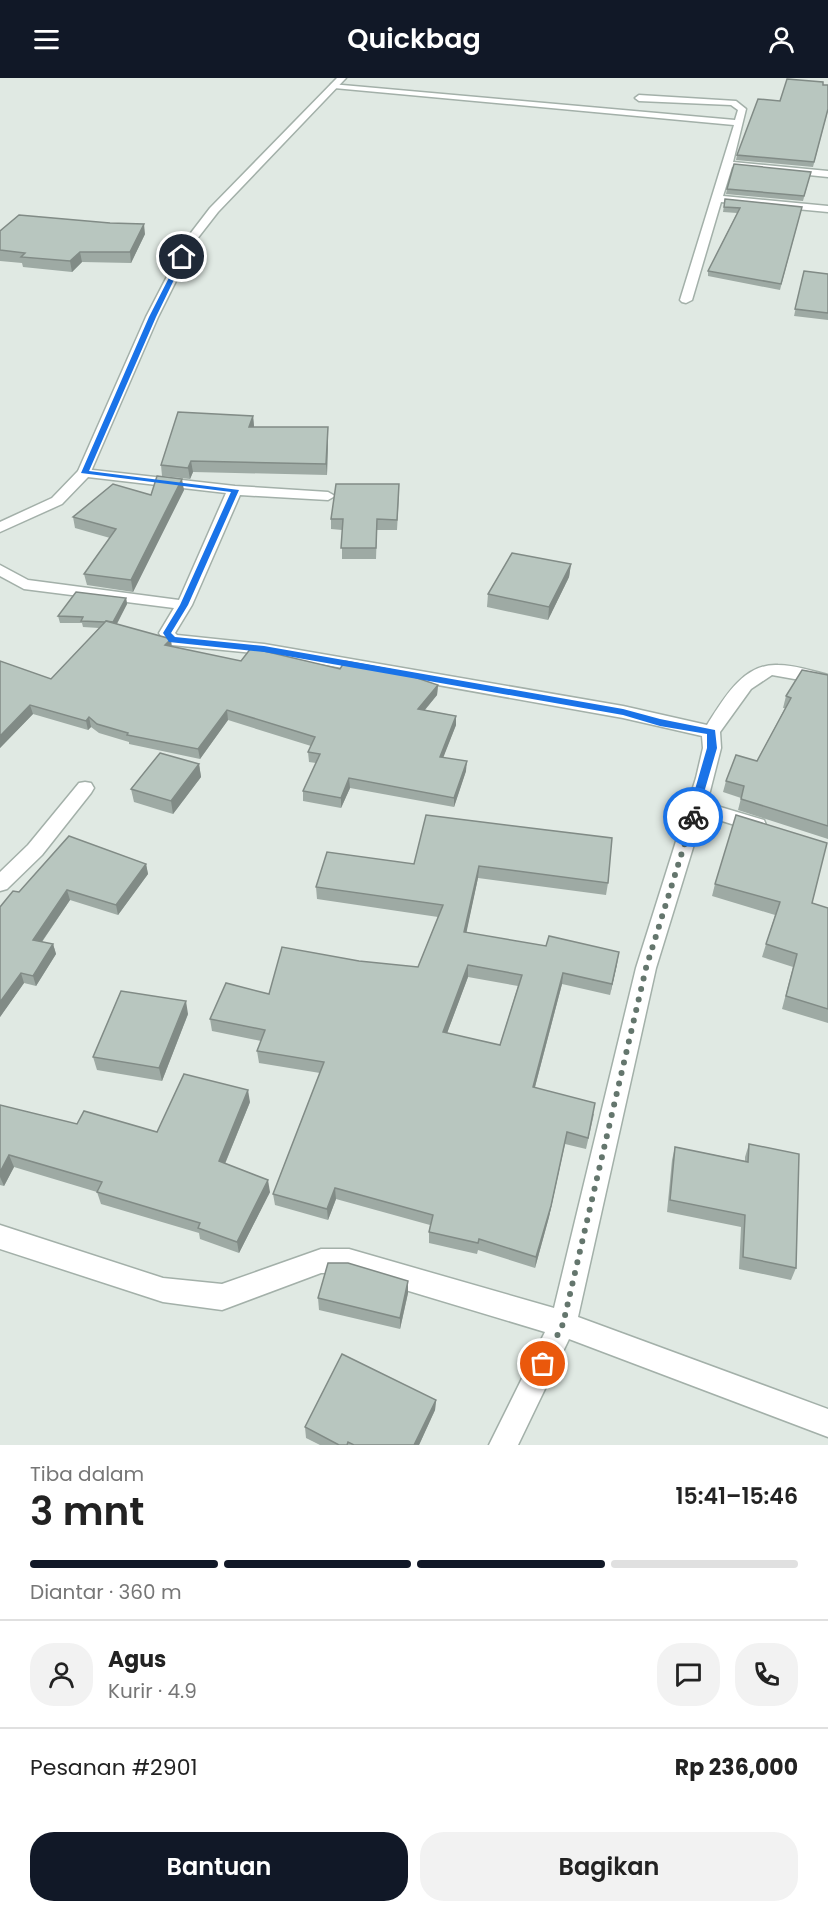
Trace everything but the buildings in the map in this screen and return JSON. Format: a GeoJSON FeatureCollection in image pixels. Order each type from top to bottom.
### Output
{"type":"FeatureCollection","features":[{"type":"Feature","properties":{"kind":"street"},"geometry":{"type":"LineString","coordinates":[[0,528],[57,501],[84,473],[152,317],[192,238],[214,210],[338,82],[738,123]]}},
{"type":"Feature","properties":{"kind":"street"},"geometry":{"type":"LineString","coordinates":[[639,98],[733,103],[742,110],[718,199],[686,300]]}},
{"type":"Feature","properties":{"kind":"street"},"geometry":{"type":"LineString","coordinates":[[728,164],[828,174]]}},
{"type":"Feature","properties":{"kind":"street"},"geometry":{"type":"LineString","coordinates":[[718,199],[828,209]]}},
{"type":"Feature","properties":{"kind":"street"},"geometry":{"type":"LineString","coordinates":[[84,473],[235,490],[328,496]]}},
{"type":"Feature","properties":{"kind":"street"},"geometry":{"type":"LineString","coordinates":[[235,490],[184,605],[167,633],[172,640],[264,649],[623,712],[711,732]]}},
{"type":"Feature","properties":{"kind":"street"},"geometry":{"type":"LineString","coordinates":[[0,570],[24,584],[184,605]]}},
{"type":"Feature","properties":{"kind":"street"},"geometry":{"type":"LineString","coordinates":[[502,1445],[563,1324],[646,968],[712,748],[711,732],[730,703],[756,675],[770,670],[781,670],[828,680]]}},
{"type":"Feature","properties":{"kind":"street"},"geometry":{"type":"LineString","coordinates":[[0,884],[34,850],[85,788]]}},
{"type":"Feature","properties":{"kind":"street"},"geometry":{"type":"LineString","coordinates":[[696,806],[773,831]]}},
{"type":"Feature","properties":{"kind":"street"},"geometry":{"type":"LineString","coordinates":[[0,1237],[163,1290],[222,1297],[321,1261],[349,1261],[563,1324],[828,1423]]}},
{"type":"Feature","properties":{"kind":"way so far"},"geometry":{"type":"LineString","coordinates":[[543,1364],[563,1324],[646,968],[693,817]]}},
{"type":"Feature","properties":{"kind":"route"},"geometry":{"type":"LineString","coordinates":[[182,257],[152,317],[84,473],[235,490],[184,605],[167,633],[172,640],[264,649],[623,712],[711,732],[712,748],[693,817]]}}]}
